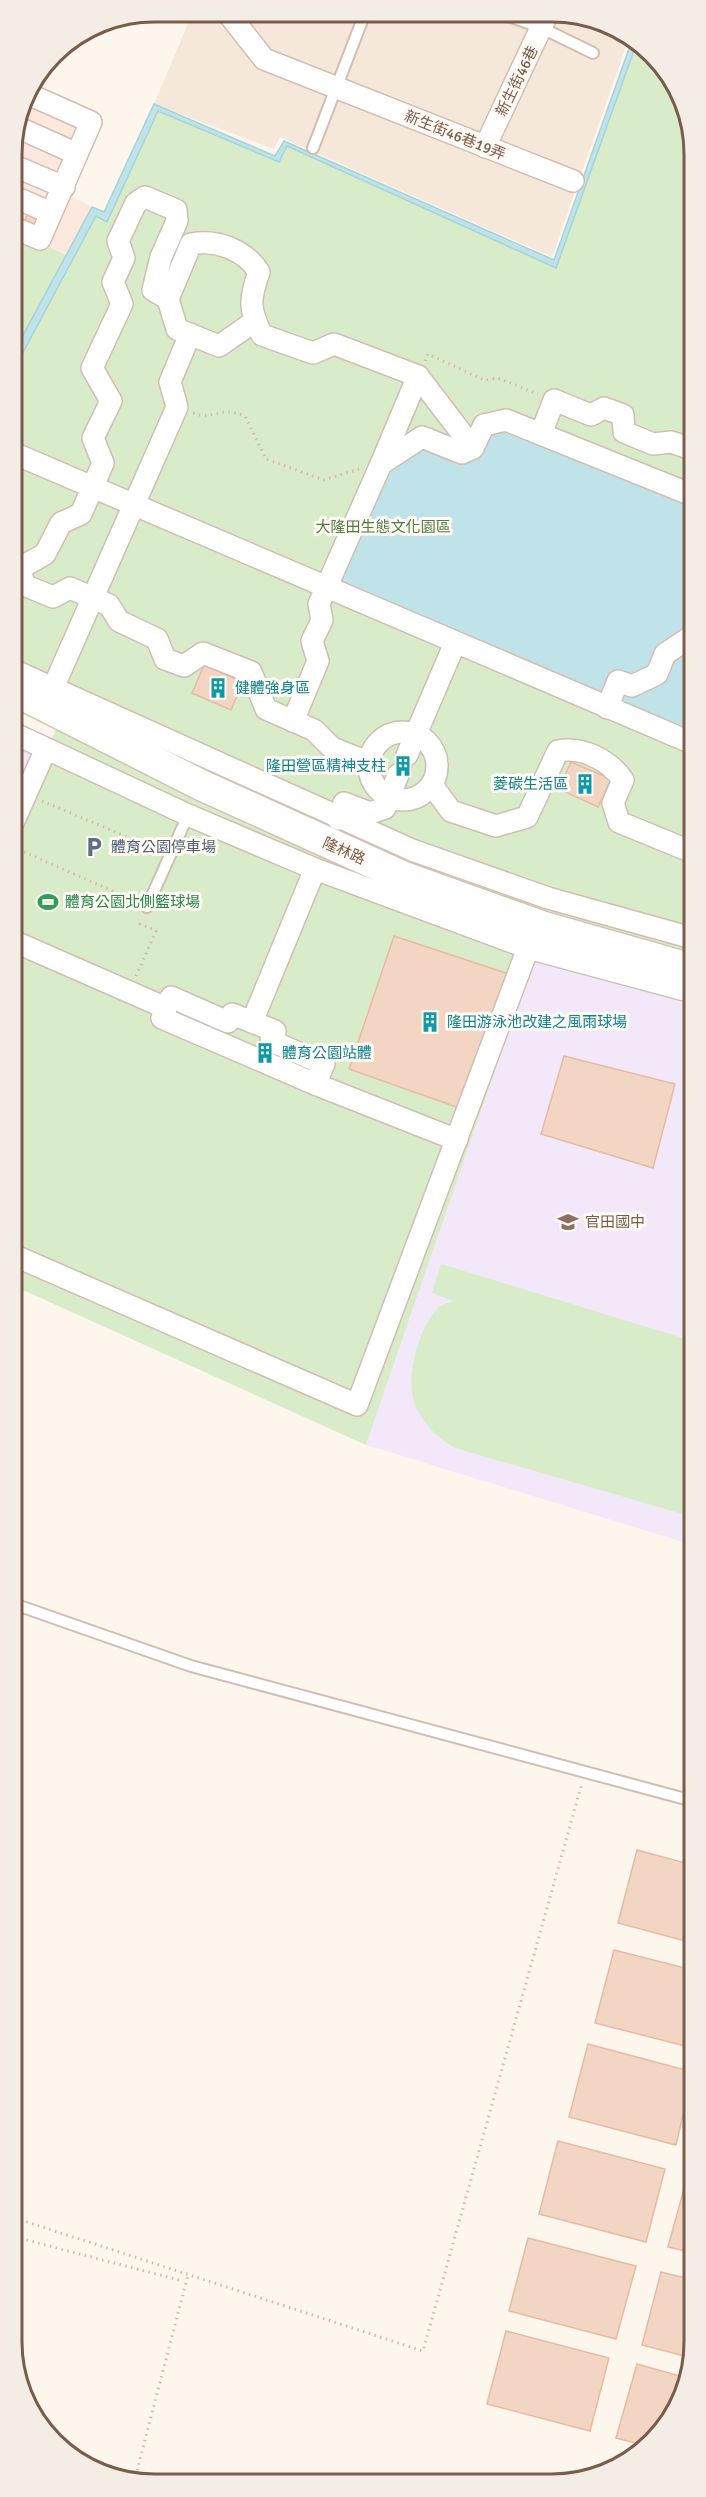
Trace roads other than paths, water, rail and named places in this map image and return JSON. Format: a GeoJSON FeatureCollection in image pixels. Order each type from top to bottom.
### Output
{"type":"FeatureCollection","features":[{"type":"Feature","properties":{"kind":"street","name":"新生街46巷19弄"},"geometry":{"type":"LineString","coordinates":[[235,22],[264,59],[573,181]]}},
{"type":"Feature","properties":{"kind":"street","name":"新生街46巷"},"geometry":{"type":"LineString","coordinates":[[485,147],[544,22]]}},
{"type":"Feature","properties":{"kind":"street"},"geometry":{"type":"LineString","coordinates":[[23,232],[40,239],[91,122],[36,97]]}},
{"type":"Feature","properties":{"kind":"street"},"geometry":{"type":"LineString","coordinates":[[25,131],[77,154]]}},
{"type":"Feature","properties":{"kind":"street"},"geometry":{"type":"LineString","coordinates":[[23,170],[64,187]]}},
{"type":"Feature","properties":{"kind":"street"},"geometry":{"type":"LineString","coordinates":[[23,564],[45,554],[61,523],[81,514],[103,463],[93,438],[111,400],[92,368],[122,304],[113,282],[124,258],[118,241],[136,203],[145,197],[176,210],[177,221],[161,256],[160,295],[177,329],[219,346],[255,321]]}},
{"type":"Feature","properties":{"kind":"street"},"geometry":{"type":"LineString","coordinates":[[23,201],[51,213]]}},
{"type":"Feature","properties":{"kind":"street"},"geometry":{"type":"LineString","coordinates":[[122,304],[160,295],[191,244],[209,240],[250,257],[259,272],[249,298],[255,321],[262,335],[313,353],[334,344],[418,376],[473,448]]}},
{"type":"Feature","properties":{"kind":"street"},"geometry":{"type":"LineString","coordinates":[[53,688],[177,406],[170,382],[190,334]]}},
{"type":"Feature","properties":{"kind":"street"},"geometry":{"type":"LineString","coordinates":[[293,721],[318,661],[312,641],[322,620],[319,604],[418,376]]}},
{"type":"Feature","properties":{"kind":"street"},"geometry":{"type":"LineString","coordinates":[[541,434],[554,400],[591,415],[604,408],[623,415],[624,432],[653,444],[671,442],[684,446]]}},
{"type":"Feature","properties":{"kind":"street"},"geometry":{"type":"LineString","coordinates":[[381,464],[422,437],[462,453],[473,448],[484,424],[506,420],[684,492]]}},
{"type":"Feature","properties":{"kind":"street"},"geometry":{"type":"LineString","coordinates":[[23,457],[684,740]]}},
{"type":"Feature","properties":{"kind":"street"},"geometry":{"type":"LineString","coordinates":[[23,582],[34,590],[53,597],[70,588],[109,605],[118,621],[157,639],[165,659],[184,666],[203,653],[251,672],[266,709],[314,730],[332,748],[370,763]]}},
{"type":"Feature","properties":{"kind":"street"},"geometry":{"type":"LineString","coordinates":[[607,708],[618,681],[632,686],[657,674],[665,654],[684,641]]}},
{"type":"Feature","properties":{"kind":"street"},"geometry":{"type":"LineString","coordinates":[[338,819],[344,803],[370,813],[385,808],[398,775],[407,776],[413,771],[413,760],[407,755],[455,643]]}},
{"type":"Feature","properties":{"kind":"street"},"geometry":{"type":"LineString","coordinates":[[23,674],[338,819],[412,850],[548,898],[684,936]]}},
{"type":"Feature","properties":{"kind":"street","name":"隆林路"},"geometry":{"type":"LineString","coordinates":[[23,695],[201,785],[404,877],[544,927],[684,967]]}},
{"type":"Feature","properties":{"kind":"street"},"geometry":{"type":"LineString","coordinates":[[398,732],[416,735],[429,744],[435,753],[436,775],[432,785],[414,799],[403,800],[390,797],[374,784],[370,773],[370,763],[379,743],[388,736],[398,732]]}},
{"type":"Feature","properties":{"kind":"street"},"geometry":{"type":"LineString","coordinates":[[23,738],[188,815],[315,869],[528,948],[684,991]]}},
{"type":"Feature","properties":{"kind":"street"},"geometry":{"type":"LineString","coordinates":[[432,785],[451,811],[496,826],[527,817],[558,751],[572,748],[613,765],[623,780],[613,803],[619,822],[684,849]]}},
{"type":"Feature","properties":{"kind":"street"},"geometry":{"type":"LineString","coordinates":[[23,803],[46,749]]}},
{"type":"Feature","properties":{"kind":"street"},"geometry":{"type":"LineString","coordinates":[[252,1022],[315,869]]}},
{"type":"Feature","properties":{"kind":"street"},"geometry":{"type":"LineString","coordinates":[[23,945],[166,1008]]}},
{"type":"Feature","properties":{"kind":"street"},"geometry":{"type":"LineString","coordinates":[[22,1259],[357,1405],[528,948]]}},
{"type":"Feature","properties":{"kind":"street"},"geometry":{"type":"LineString","coordinates":[[315,1084],[324,1064],[271,1041],[275,1031],[232,1014],[228,1022],[171,997],[162,1018],[315,1084],[458,1140]]}},
{"type":"Feature","properties":{"kind":"lane"},"geometry":{"type":"LineString","coordinates":[[313,148],[361,22]]}},
{"type":"Feature","properties":{"kind":"lane"},"geometry":{"type":"LineString","coordinates":[[546,22],[593,53]]}},
{"type":"Feature","properties":{"kind":"lane"},"geometry":{"type":"LineString","coordinates":[[147,906],[188,815]]}},
{"type":"Feature","properties":{"kind":"lane"},"geometry":{"type":"LineString","coordinates":[[22,1607],[191,1665],[683,1798]]}},
{"type":"Feature","properties":{"kind":"water"},"geometry":{"type":"Polygon","coordinates":[[[629,48],[634,51],[556,268],[287,146],[279,162],[158,111],[107,222],[96,216],[23,353],[23,336],[92,207],[104,212],[154,104],[275,156],[284,141],[554,260],[629,48]]]}},
{"type":"Feature","properties":{"kind":"water"},"geometry":{"type":"Polygon","coordinates":[[[506,420],[684,492],[684,739],[327,587],[375,464],[422,437],[462,453],[506,420]]]}},
{"type":"Feature","properties":{"kind":"place","name":"健體強身區"},"geometry":{"type":"Point","coordinates":[218,688]}},
{"type":"Feature","properties":{"kind":"place","name":"隆田營區精神支柱"},"geometry":{"type":"Point","coordinates":[403,766]}},
{"type":"Feature","properties":{"kind":"place","name":"菱碳生活區"},"geometry":{"type":"Point","coordinates":[585,784]}},
{"type":"Feature","properties":{"kind":"place","name":"體育公園停車場"},"geometry":{"type":"Point","coordinates":[94,847]}},
{"type":"Feature","properties":{"kind":"place","name":"體育公園北側籃球場"},"geometry":{"type":"Point","coordinates":[48,902]}},
{"type":"Feature","properties":{"kind":"place","name":"隆田游泳池改建之風雨球場"},"geometry":{"type":"Point","coordinates":[430,1022]}},
{"type":"Feature","properties":{"kind":"place","name":"體育公園站體"},"geometry":{"type":"Point","coordinates":[265,1053]}},
{"type":"Feature","properties":{"kind":"place","name":"官田國中"},"geometry":{"type":"Point","coordinates":[568,1222]}},
{"type":"Feature","properties":{"kind":"park label","name":"大隆田生態文化園區"},"geometry":{"type":"Point","coordinates":[383,527]}}]}
